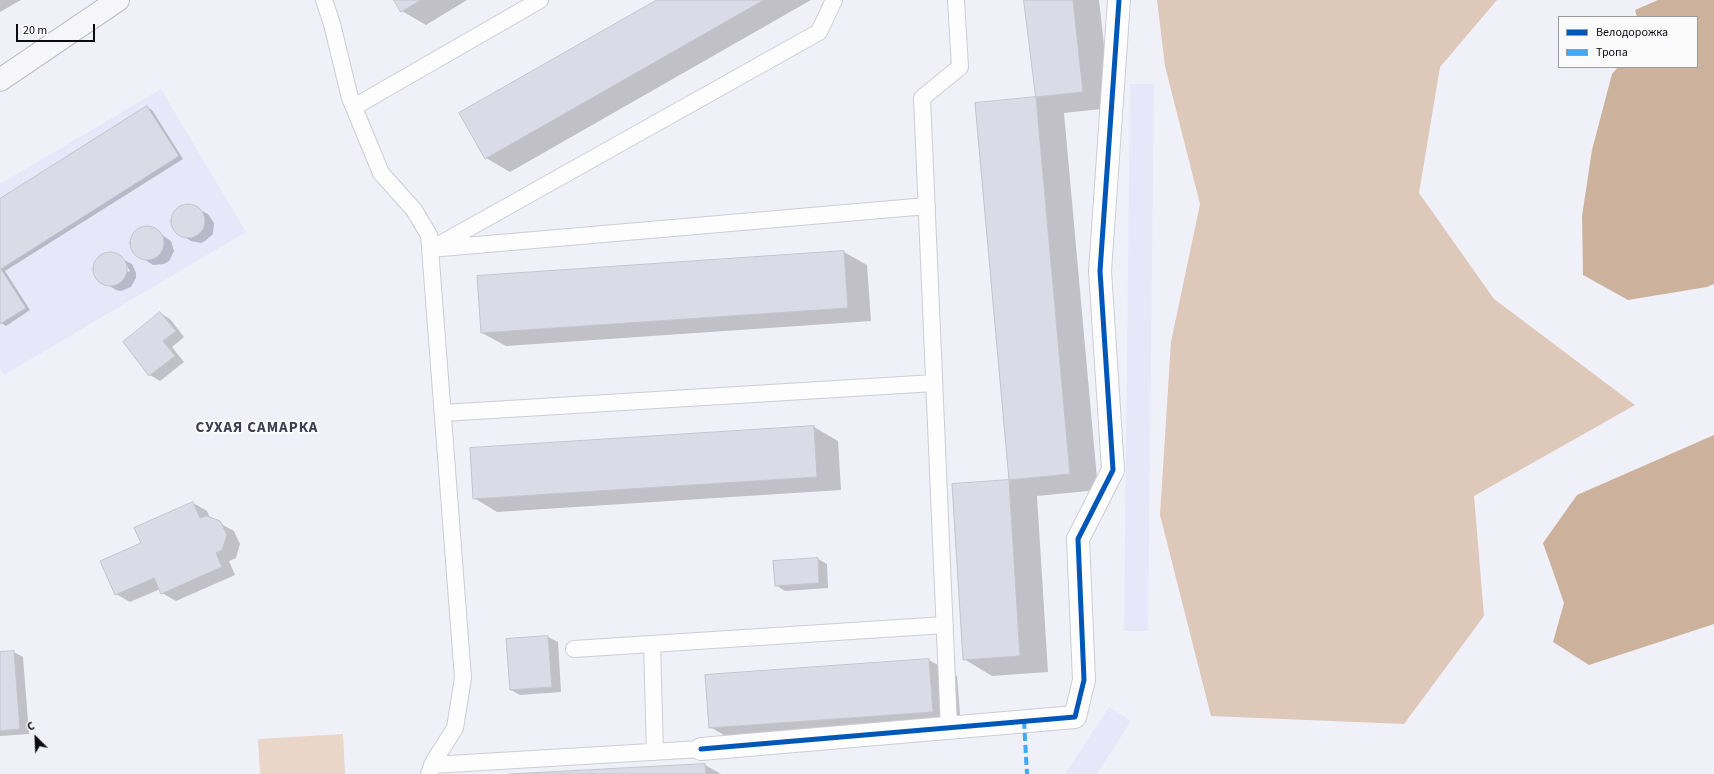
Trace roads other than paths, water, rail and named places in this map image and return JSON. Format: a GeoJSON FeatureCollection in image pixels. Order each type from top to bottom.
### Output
{"type":"FeatureCollection","features":[{"type":"Feature","properties":{"kind":"main road"},"geometry":{"type":"LineString","coordinates":[[0,80],[114,1]]}},
{"type":"Feature","properties":{"kind":"street"},"geometry":{"type":"LineString","coordinates":[[700,749],[1074,717],[1084,680],[1078,539],[1113,470],[1100,271],[1119,0]]}},
{"type":"Feature","properties":{"kind":"lane"},"geometry":{"type":"LineString","coordinates":[[324,0],[332,24],[350,98],[381,173],[414,210],[429,235],[464,678],[455,728],[430,770]]}},
{"type":"Feature","properties":{"kind":"lane"},"geometry":{"type":"LineString","coordinates":[[354,107],[540,0]]}},
{"type":"Feature","properties":{"kind":"lane"},"geometry":{"type":"LineString","coordinates":[[430,249],[819,32],[834,0]]}},
{"type":"Feature","properties":{"kind":"lane"},"geometry":{"type":"LineString","coordinates":[[950,728],[922,98],[960,67],[956,0]]}},
{"type":"Feature","properties":{"kind":"lane"},"geometry":{"type":"LineString","coordinates":[[430,249],[927,206]]}},
{"type":"Feature","properties":{"kind":"lane"},"geometry":{"type":"LineString","coordinates":[[443,413],[934,383]]}},
{"type":"Feature","properties":{"kind":"lane"},"geometry":{"type":"LineString","coordinates":[[574,649],[945,625]]}},
{"type":"Feature","properties":{"kind":"lane"},"geometry":{"type":"LineString","coordinates":[[652,644],[655,752]]}},
{"type":"Feature","properties":{"kind":"lane"},"geometry":{"type":"LineString","coordinates":[[430,770],[700,749]]}},
{"type":"Feature","properties":{"kind":"district","name":"СУХАЯ САМАРКА"},"geometry":{"type":"Point","coordinates":[257,429]}}]}
